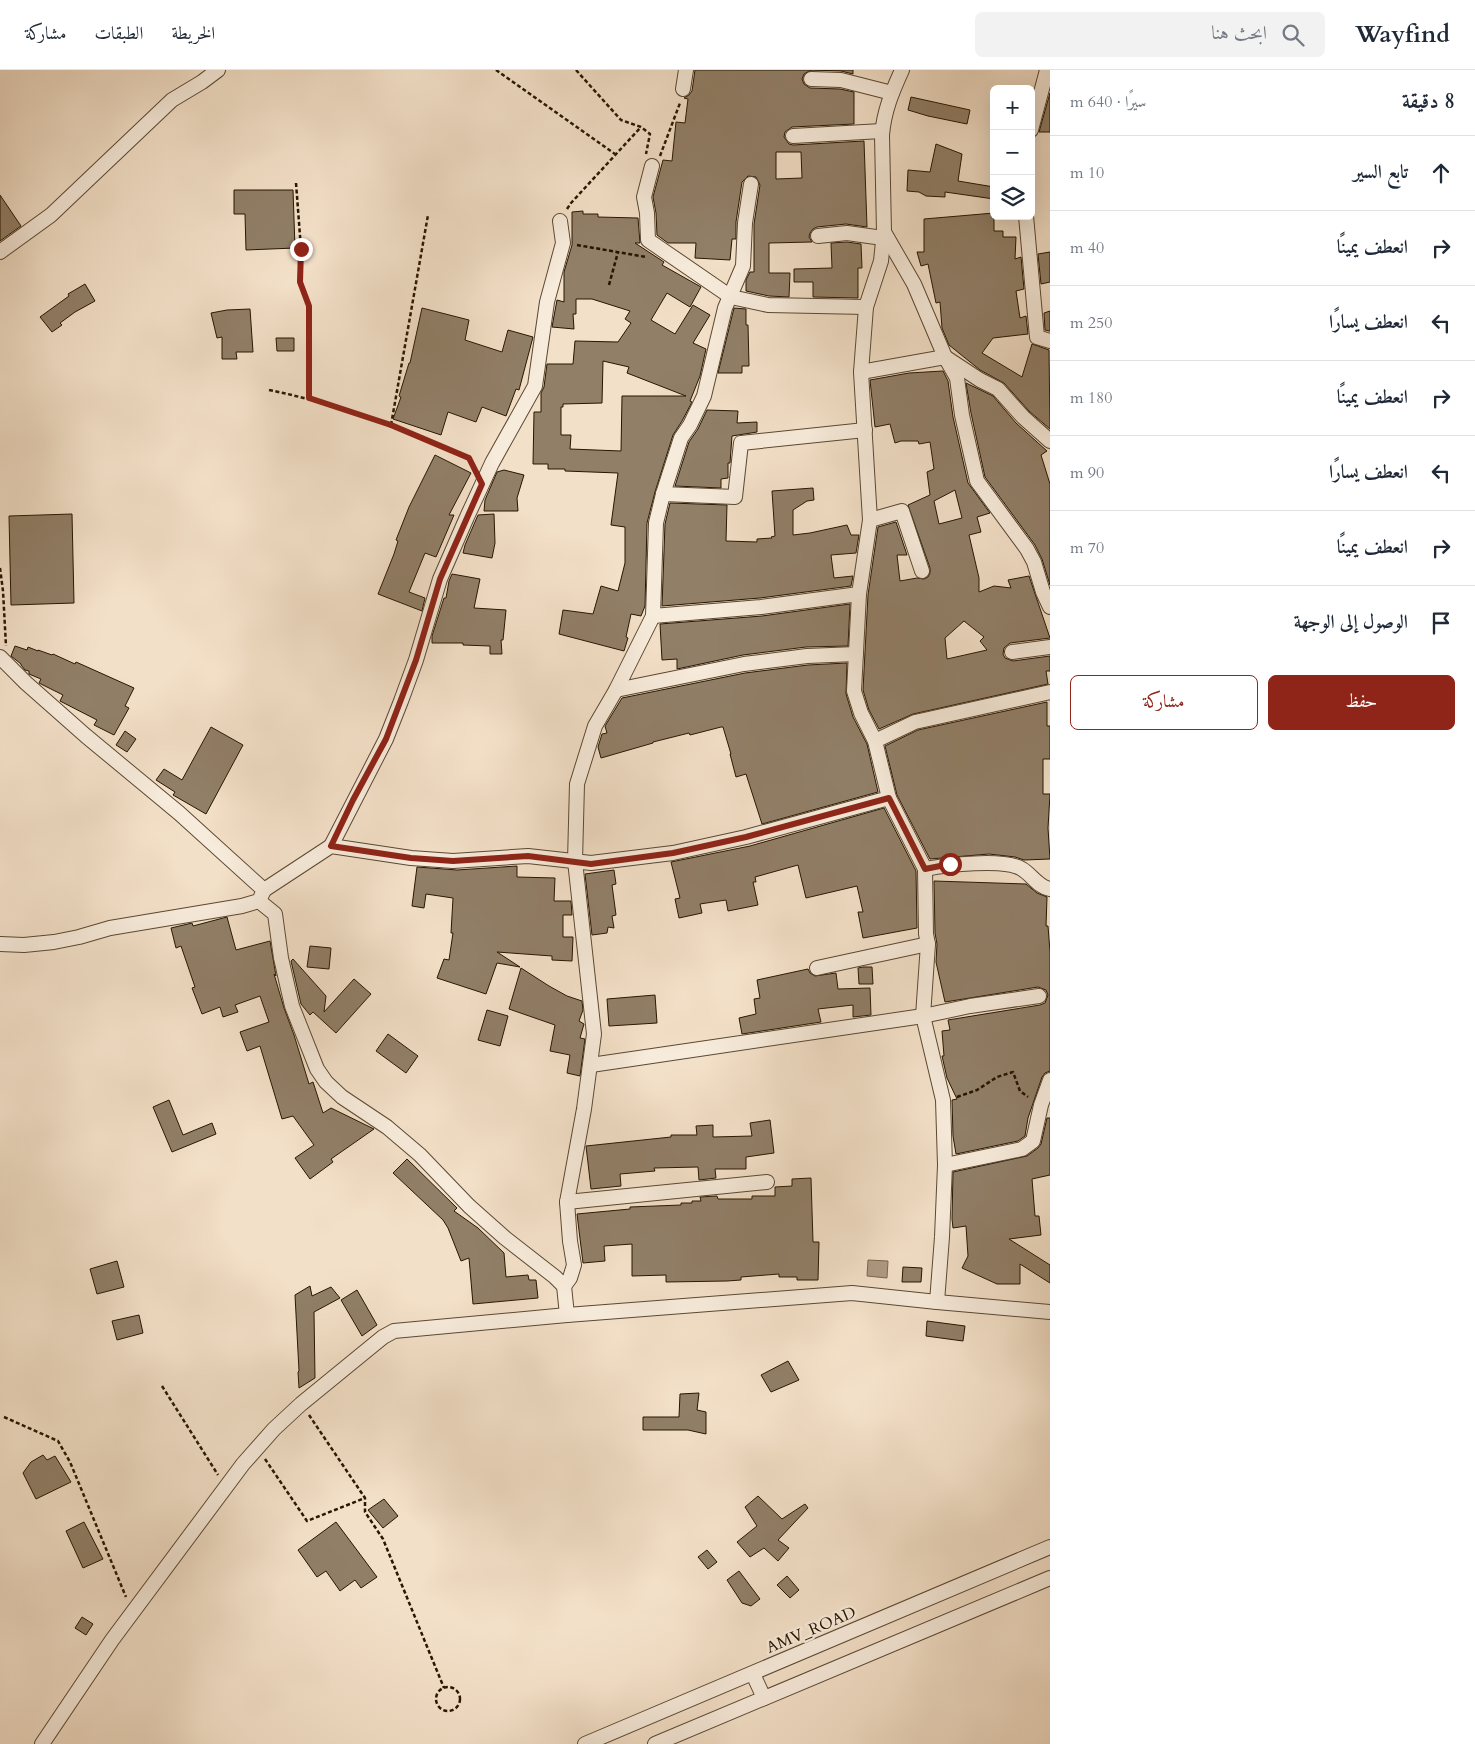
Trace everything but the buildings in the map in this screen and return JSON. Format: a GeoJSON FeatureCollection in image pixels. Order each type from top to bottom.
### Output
{"type":"FeatureCollection","features":[{"type":"Feature","properties":{"kind":"street"},"geometry":{"type":"LineString","coordinates":[[0,252],[51,216],[172,100],[218,70]]}},
{"type":"Feature","properties":{"kind":"street"},"geometry":{"type":"LineString","coordinates":[[683,89],[686,70]]}},
{"type":"Feature","properties":{"kind":"street"},"geometry":{"type":"LineString","coordinates":[[902,70],[888,101],[882,131],[884,235],[881,261],[866,307],[861,372],[870,520],[859,594],[854,691],[861,713],[875,741],[889,798],[925,869],[926,934],[928,944],[923,1016],[943,1100],[945,1165],[937,1302]]}},
{"type":"Feature","properties":{"kind":"street"},"geometry":{"type":"LineString","coordinates":[[1035,115],[1047,70]]}},
{"type":"Feature","properties":{"kind":"street"},"geometry":{"type":"LineString","coordinates":[[811,79],[841,80],[892,93]]}},
{"type":"Feature","properties":{"kind":"street"},"geometry":{"type":"LineString","coordinates":[[793,136],[882,131]]}},
{"type":"Feature","properties":{"kind":"street"},"geometry":{"type":"LineString","coordinates":[[652,166],[644,197],[647,213],[648,240],[731,297],[768,306],[866,307]]}},
{"type":"Feature","properties":{"kind":"street"},"geometry":{"type":"LineString","coordinates":[[564,1286],[570,1278],[574,1266],[567,1202],[591,1065],[594,1034],[575,862],[577,784],[595,726],[616,690],[653,616],[656,523],[680,438],[690,425],[704,396],[725,308],[743,266],[745,223],[751,184]]}},
{"type":"Feature","properties":{"kind":"street"},"geometry":{"type":"LineString","coordinates":[[1026,220],[1036,337],[1050,341]]}},
{"type":"Feature","properties":{"kind":"street"},"geometry":{"type":"LineString","coordinates":[[0,944],[54,942],[110,928],[242,906],[261,896],[331,846],[386,739],[416,660],[440,579],[482,484],[506,436],[535,386],[547,302],[563,243],[560,221]]}},
{"type":"Feature","properties":{"kind":"street"},"geometry":{"type":"LineString","coordinates":[[818,236],[847,233],[884,235]]}},
{"type":"Feature","properties":{"kind":"street"},"geometry":{"type":"LineString","coordinates":[[884,235],[914,284],[945,357],[957,378],[962,415],[977,481],[1027,549],[1034,562],[1043,592],[1050,607]]}},
{"type":"Feature","properties":{"kind":"street"},"geometry":{"type":"LineString","coordinates":[[861,372],[945,357],[980,380],[998,389],[1022,417],[1050,441]]}},
{"type":"Feature","properties":{"kind":"street"},"geometry":{"type":"LineString","coordinates":[[663,494],[734,497],[741,443],[865,430]]}},
{"type":"Feature","properties":{"kind":"street"},"geometry":{"type":"LineString","coordinates":[[870,520],[902,511],[922,571]]}},
{"type":"Feature","properties":{"kind":"street"},"geometry":{"type":"LineString","coordinates":[[653,616],[761,607],[859,594]]}},
{"type":"Feature","properties":{"kind":"street"},"geometry":{"type":"LineString","coordinates":[[1012,652],[1050,647]]}},
{"type":"Feature","properties":{"kind":"street"},"geometry":{"type":"LineString","coordinates":[[616,690],[744,664],[807,656],[856,654]]}},
{"type":"Feature","properties":{"kind":"street"},"geometry":{"type":"LineString","coordinates":[[4,661],[86,736],[244,870],[275,914],[281,958],[292,1006],[317,1069],[326,1082],[342,1097],[394,1133],[420,1155],[470,1206],[505,1238],[555,1277],[564,1286],[567,1315]]}},
{"type":"Feature","properties":{"kind":"street"},"geometry":{"type":"LineString","coordinates":[[875,741],[915,722],[1050,692]]}},
{"type":"Feature","properties":{"kind":"street"},"geometry":{"type":"LineString","coordinates":[[331,846],[411,858],[453,861],[528,856],[591,864],[673,853],[746,837],[889,798]]}},
{"type":"Feature","properties":{"kind":"street"},"geometry":{"type":"LineString","coordinates":[[925,869],[950,864],[1005,864],[1021,868],[1044,888],[1050,889]]}},
{"type":"Feature","properties":{"kind":"street"},"geometry":{"type":"LineString","coordinates":[[817,968],[928,944]]}},
{"type":"Feature","properties":{"kind":"street"},"geometry":{"type":"LineString","coordinates":[[591,1065],[923,1016],[970,1006],[1040,996]]}},
{"type":"Feature","properties":{"kind":"street"},"geometry":{"type":"LineString","coordinates":[[945,1165],[1022,1149],[1033,1141],[1041,1105],[1050,1080]]}},
{"type":"Feature","properties":{"kind":"street"},"geometry":{"type":"LineString","coordinates":[[567,1202],[767,1182]]}},
{"type":"Feature","properties":{"kind":"street"},"geometry":{"type":"LineString","coordinates":[[42,1744],[132,1612],[225,1487],[274,1429],[301,1404],[383,1337],[394,1332],[567,1315],[852,1293],[1050,1312]]}},
{"type":"Feature","properties":{"kind":"street","name":"AMV_ROAD"},"geometry":{"type":"LineString","coordinates":[[585,1744],[1050,1547]]}},
{"type":"Feature","properties":{"kind":"street"},"geometry":{"type":"LineString","coordinates":[[655,1744],[1050,1578]]}},
{"type":"Feature","properties":{"kind":"street"},"geometry":{"type":"LineString","coordinates":[[753,1674],[764,1698]]}},
{"type":"Feature","properties":{"kind":"path"},"geometry":{"type":"LineString","coordinates":[[496,70],[615,154]]}},
{"type":"Feature","properties":{"kind":"path"},"geometry":{"type":"LineString","coordinates":[[576,70],[621,120],[641,127],[650,134],[645,160],[652,166],[661,154],[678,110],[683,89]]}},
{"type":"Feature","properties":{"kind":"path"},"geometry":{"type":"LineString","coordinates":[[560,221],[571,203],[641,127]]}},
{"type":"Feature","properties":{"kind":"path"},"geometry":{"type":"LineString","coordinates":[[296,183],[301,249],[300,282],[309,306],[309,398]]}},
{"type":"Feature","properties":{"kind":"path"},"geometry":{"type":"LineString","coordinates":[[391,425],[428,215]]}},
{"type":"Feature","properties":{"kind":"path"},"geometry":{"type":"LineString","coordinates":[[563,243],[650,258],[661,248]]}},
{"type":"Feature","properties":{"kind":"path"},"geometry":{"type":"LineString","coordinates":[[609,285],[618,252]]}},
{"type":"Feature","properties":{"kind":"path"},"geometry":{"type":"LineString","coordinates":[[269,390],[309,398],[391,425],[469,458],[482,484]]}},
{"type":"Feature","properties":{"kind":"path"},"geometry":{"type":"LineString","coordinates":[[0,568],[3,590],[4,661]]}},
{"type":"Feature","properties":{"kind":"path"},"geometry":{"type":"LineString","coordinates":[[943,1100],[977,1090],[997,1077],[1013,1072],[1020,1091],[1041,1105]]}},
{"type":"Feature","properties":{"kind":"path"},"geometry":{"type":"LineString","coordinates":[[162,1386],[225,1487]]}},
{"type":"Feature","properties":{"kind":"path"},"geometry":{"type":"LineString","coordinates":[[301,1404],[365,1498],[366,1512],[383,1539],[444,1688]]}},
{"type":"Feature","properties":{"kind":"path"},"geometry":{"type":"LineString","coordinates":[[4,1418],[58,1441],[70,1462],[132,1612]]}},
{"type":"Feature","properties":{"kind":"path"},"geometry":{"type":"LineString","coordinates":[[258,1448],[308,1521],[365,1498]]}},
{"type":"Feature","properties":{"kind":"path"},"geometry":{"type":"LineString","coordinates":[[444,1688],[455,1689],[459,1695],[460,1702],[452,1710],[448,1711],[441,1708],[437,1701],[438,1693],[444,1688]]}},
{"type":"Feature","properties":{"kind":"shaded area"},"geometry":{"type":"Polygon","coordinates":[[[868,1260],[888,1261],[887,1278],[867,1276],[868,1260]]]}},
{"type":"Feature","properties":{"kind":"route"},"geometry":{"type":"LineString","coordinates":[[301,249],[300,282],[309,306],[309,398],[391,425],[469,458],[482,484],[440,579],[416,660],[386,739],[331,846],[411,858],[453,861],[528,856],[591,864],[673,853],[746,837],[889,798],[925,869],[950,864]]}}]}
